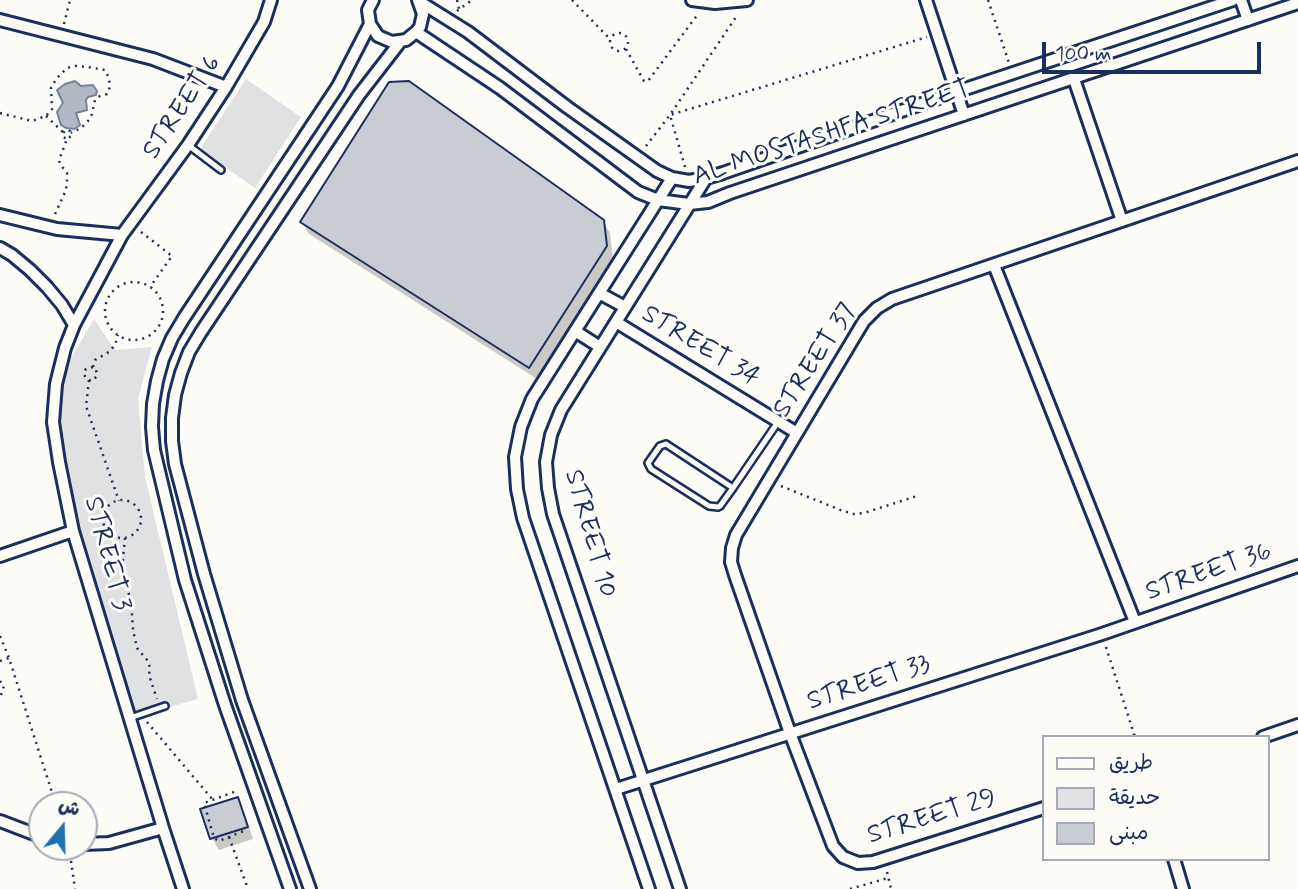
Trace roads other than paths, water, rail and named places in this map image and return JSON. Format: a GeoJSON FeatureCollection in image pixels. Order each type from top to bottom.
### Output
{"type":"FeatureCollection","features":[{"type":"Feature","properties":{"kind":"street","name":"STREET 6"},"geometry":{"type":"LineString","coordinates":[[122,235],[188,145],[226,87],[264,22],[271,0]]}},
{"type":"Feature","properties":{"kind":"street"},"geometry":{"type":"LineString","coordinates":[[290,889],[225,705],[185,580],[156,461],[152,427],[153,404],[163,359],[172,338],[350,66],[369,24],[368,10],[373,0]]}},
{"type":"Feature","properties":{"kind":"street"},"geometry":{"type":"LineString","coordinates":[[692,0],[707,3],[747,0]]}},
{"type":"Feature","properties":{"kind":"street"},"geometry":{"type":"LineString","coordinates":[[926,0],[964,115]]}},
{"type":"Feature","properties":{"kind":"street","name":"AL MOSTASHFA STREET"},"geometry":{"type":"LineString","coordinates":[[419,1],[489,48],[657,171],[672,178],[689,181],[706,178],[1233,0]]}},
{"type":"Feature","properties":{"kind":"street"},"geometry":{"type":"LineString","coordinates":[[1241,0],[1248,20]]}},
{"type":"Feature","properties":{"kind":"street"},"geometry":{"type":"LineString","coordinates":[[310,889],[242,700],[204,574],[174,464],[172,418],[175,396],[189,352],[359,95],[400,42],[412,37],[420,27],[423,14],[419,1]]}},
{"type":"Feature","properties":{"kind":"street","name":"AL MOSTASHFA STREET"},"geometry":{"type":"LineString","coordinates":[[416,32],[500,88],[638,192],[658,200],[689,204],[708,202],[1298,3]]}},
{"type":"Feature","properties":{"kind":"street"},"geometry":{"type":"LineString","coordinates":[[0,20],[153,59],[226,87]]}},
{"type":"Feature","properties":{"kind":"street"},"geometry":{"type":"LineString","coordinates":[[369,24],[385,40],[400,42]]}},
{"type":"Feature","properties":{"kind":"street"},"geometry":{"type":"LineString","coordinates":[[1074,79],[1122,221]]}},
{"type":"Feature","properties":{"kind":"street","name":"STREET 37"},"geometry":{"type":"LineString","coordinates":[[790,733],[732,562],[732,548],[736,535],[864,321],[892,299],[1298,161]]}},
{"type":"Feature","properties":{"kind":"street","name":"STREET 10"},"geometry":{"type":"LineString","coordinates":[[649,889],[523,518],[517,489],[515,457],[521,427],[531,399],[672,178]]}},
{"type":"Feature","properties":{"kind":"street","name":"STREET 10"},"geometry":{"type":"LineString","coordinates":[[680,889],[562,540],[548,488],[545,462],[551,435],[561,410],[706,178]]}},
{"type":"Feature","properties":{"kind":"street"},"geometry":{"type":"LineString","coordinates":[[0,215],[48,227],[122,235]]}},
{"type":"Feature","properties":{"kind":"street","name":"STREET 3"},"geometry":{"type":"LineString","coordinates":[[122,235],[65,348],[57,384],[53,422],[73,531],[135,716],[163,828],[183,889]]}},
{"type":"Feature","properties":{"kind":"street"},"geometry":{"type":"LineString","coordinates":[[0,248],[21,262],[47,287],[75,325]]}},
{"type":"Feature","properties":{"kind":"street"},"geometry":{"type":"LineString","coordinates":[[994,265],[1135,622]]}},
{"type":"Feature","properties":{"kind":"street"},"geometry":{"type":"LineString","coordinates":[[599,293],[625,307]]}},
{"type":"Feature","properties":{"kind":"street","name":"STREET 34"},"geometry":{"type":"LineString","coordinates":[[616,322],[797,433]]}},
{"type":"Feature","properties":{"kind":"street"},"geometry":{"type":"LineString","coordinates":[[575,331],[600,347]]}},
{"type":"Feature","properties":{"kind":"street"},"geometry":{"type":"LineString","coordinates":[[0,556],[73,531]]}},
{"type":"Feature","properties":{"kind":"street","name":"STREET 36"},"geometry":{"type":"LineString","coordinates":[[1135,622],[1298,566]]}},
{"type":"Feature","properties":{"kind":"street","name":"STREET 33"},"geometry":{"type":"LineString","coordinates":[[616,789],[1135,622]]}},
{"type":"Feature","properties":{"kind":"street"},"geometry":{"type":"LineString","coordinates":[[225,705],[242,700]]}},
{"type":"Feature","properties":{"kind":"street"},"geometry":{"type":"LineString","coordinates":[[1269,735],[1298,725]]}},
{"type":"Feature","properties":{"kind":"street","name":"STREET 29"},"geometry":{"type":"LineString","coordinates":[[790,733],[833,846],[843,857],[858,863],[873,862],[1042,809]]}},
{"type":"Feature","properties":{"kind":"street"},"geometry":{"type":"LineString","coordinates":[[0,821],[28,832]]}},
{"type":"Feature","properties":{"kind":"street"},"geometry":{"type":"LineString","coordinates":[[98,843],[109,843],[163,828]]}},
{"type":"Feature","properties":{"kind":"street"},"geometry":{"type":"LineString","coordinates":[[1175,861],[1184,889]]}},
{"type":"Feature","properties":{"kind":"lane"},"geometry":{"type":"LineString","coordinates":[[188,145],[221,170]]}},
{"type":"Feature","properties":{"kind":"lane"},"geometry":{"type":"LineString","coordinates":[[733,488],[666,444],[660,446],[648,463],[651,469],[715,508],[720,506],[733,488],[778,421]]}},
{"type":"Feature","properties":{"kind":"lane"},"geometry":{"type":"LineString","coordinates":[[135,716],[163,707]]}}]}
